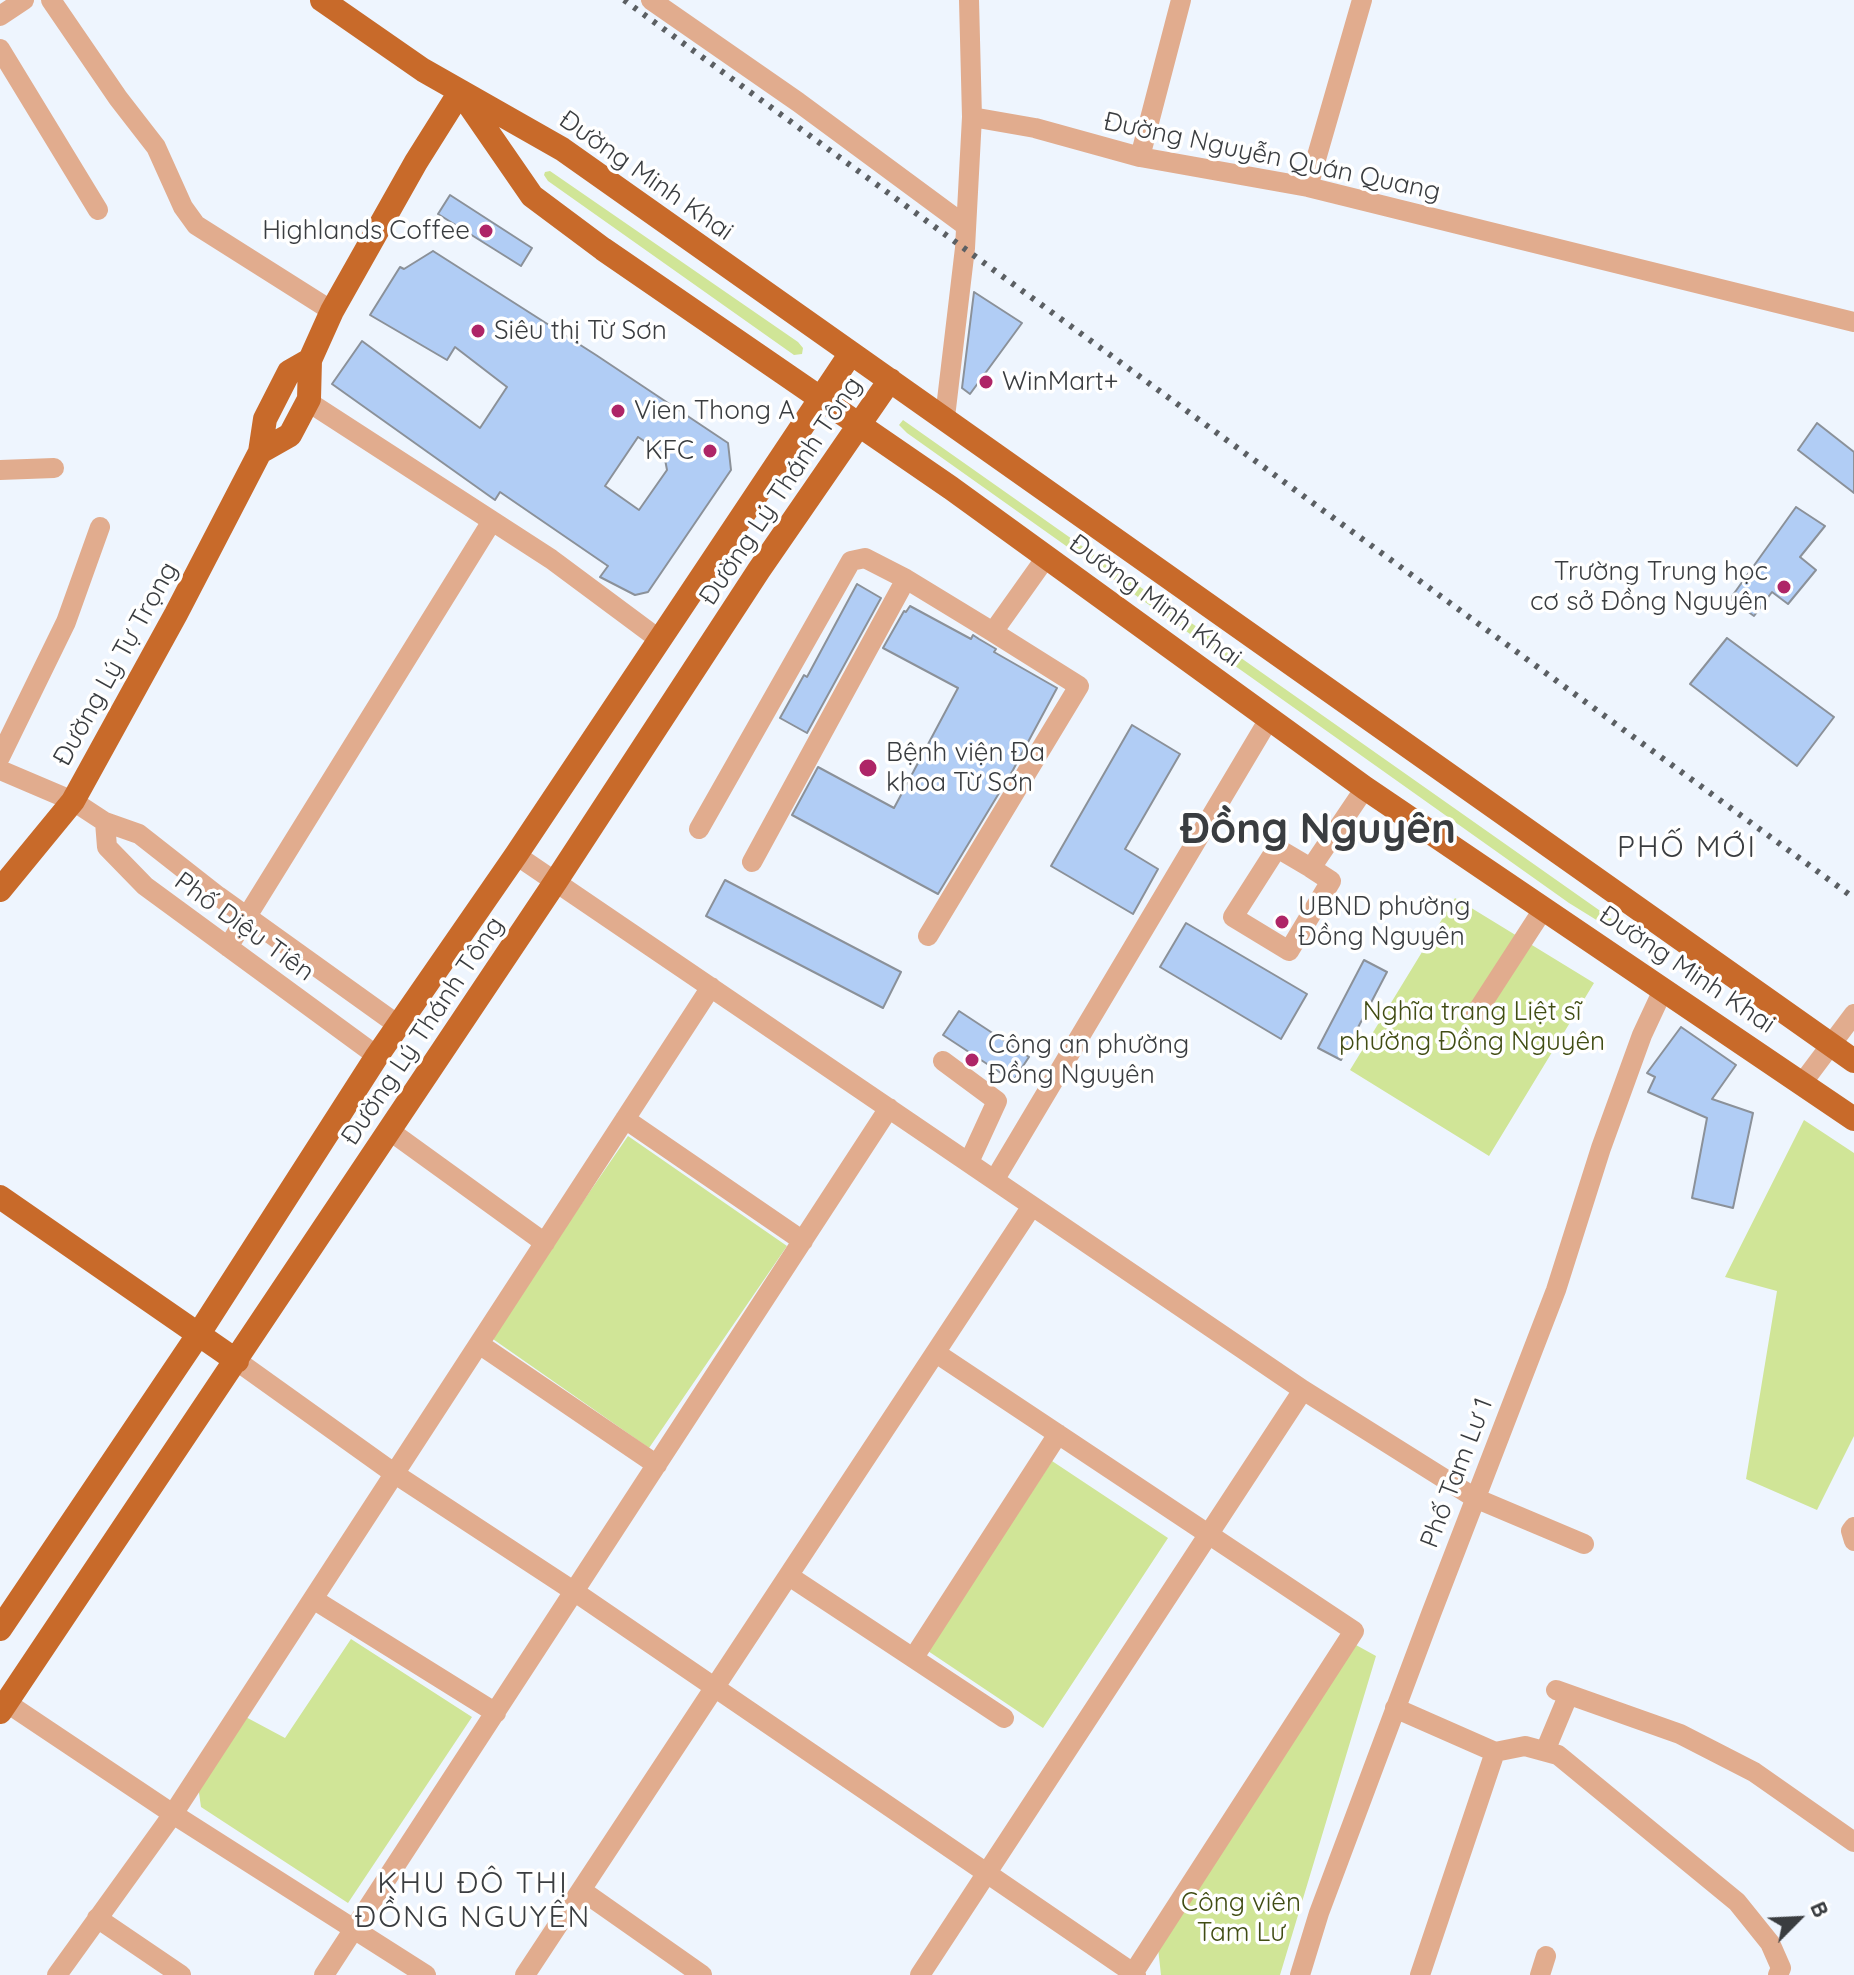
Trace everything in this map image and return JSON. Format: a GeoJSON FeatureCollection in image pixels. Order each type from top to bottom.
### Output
{"type":"FeatureCollection","features":[{"type":"Feature","properties":{"kind":"main road","name":"Đường Minh Khai"},"geometry":{"type":"LineString","coordinates":[[322,0],[423,70],[562,149],[1854,1061]]}},
{"type":"Feature","properties":{"kind":"main road","name":"Đường Lý Tự Trọng"},"geometry":{"type":"LineString","coordinates":[[260,452],[290,435],[307,401],[310,360],[332,311],[416,162],[460,92]]}},
{"type":"Feature","properties":{"kind":"main road","name":"Đường Minh Khai"},"geometry":{"type":"LineString","coordinates":[[460,92],[532,196],[603,249],[1047,556],[1365,788],[1854,1119]]}},
{"type":"Feature","properties":{"kind":"main road","name":"Đường Lý Thánh Tông"},"geometry":{"type":"LineString","coordinates":[[0,1629],[198,1335],[377,1056],[516,855],[851,353]]}},
{"type":"Feature","properties":{"kind":"main road","name":"Đường Lý Tự Trọng"},"geometry":{"type":"LineString","coordinates":[[0,890],[73,801],[176,614],[260,452],[265,419],[289,372],[310,360]]}},
{"type":"Feature","properties":{"kind":"main road","name":"Đường Lý Thánh Tông"},"geometry":{"type":"LineString","coordinates":[[3,1707],[890,380]]}},
{"type":"Feature","properties":{"kind":"main road"},"geometry":{"type":"LineString","coordinates":[[660,640],[696,666]]}},
{"type":"Feature","properties":{"kind":"main road"},"geometry":{"type":"LineString","coordinates":[[0,1197],[237,1361]]}},
{"type":"Feature","properties":{"kind":"street"},"geometry":{"type":"LineString","coordinates":[[0,16],[24,0]]}},
{"type":"Feature","properties":{"kind":"street"},"geometry":{"type":"LineString","coordinates":[[51,0],[118,98],[156,147],[183,207],[196,225],[332,311]]}},
{"type":"Feature","properties":{"kind":"street"},"geometry":{"type":"LineString","coordinates":[[651,0],[798,102],[966,226]]}},
{"type":"Feature","properties":{"kind":"street"},"geometry":{"type":"LineString","coordinates":[[945,417],[966,226],[972,117],[969,0]]}},
{"type":"Feature","properties":{"kind":"street"},"geometry":{"type":"LineString","coordinates":[[1140,157],[1181,0]]}},
{"type":"Feature","properties":{"kind":"street"},"geometry":{"type":"LineString","coordinates":[[1308,187],[1362,0]]}},
{"type":"Feature","properties":{"kind":"street"},"geometry":{"type":"LineString","coordinates":[[0,49],[98,210]]}},
{"type":"Feature","properties":{"kind":"street","name":"Đường Nguyễn Quán Quang"},"geometry":{"type":"LineString","coordinates":[[972,117],[1035,128],[1140,157],[1308,187],[1854,322]]}},
{"type":"Feature","properties":{"kind":"street"},"geometry":{"type":"LineString","coordinates":[[307,401],[551,559],[660,640]]}},
{"type":"Feature","properties":{"kind":"street"},"geometry":{"type":"LineString","coordinates":[[0,470],[54,468]]}},
{"type":"Feature","properties":{"kind":"street"},"geometry":{"type":"LineString","coordinates":[[228,947],[492,521]]}},
{"type":"Feature","properties":{"kind":"street"},"geometry":{"type":"LineString","coordinates":[[0,757],[66,622],[100,527]]}},
{"type":"Feature","properties":{"kind":"street"},"geometry":{"type":"LineString","coordinates":[[993,632],[1047,556]]}},
{"type":"Feature","properties":{"kind":"street"},"geometry":{"type":"LineString","coordinates":[[699,829],[851,561],[865,558],[906,579],[1079,686],[928,936]]}},
{"type":"Feature","properties":{"kind":"street"},"geometry":{"type":"LineString","coordinates":[[752,862],[906,579]]}},
{"type":"Feature","properties":{"kind":"street"},"geometry":{"type":"LineString","coordinates":[[995,1179],[1269,719]]}},
{"type":"Feature","properties":{"kind":"street","name":"Phố Diệu Tiên"},"geometry":{"type":"LineString","coordinates":[[0,770],[73,801],[105,822],[139,834],[248,918],[398,1025]]}},
{"type":"Feature","properties":{"kind":"street"},"geometry":{"type":"LineString","coordinates":[[1311,868],[1365,788]]}},
{"type":"Feature","properties":{"kind":"street","name":"Phố Diệu Tiên"},"geometry":{"type":"LineString","coordinates":[[105,822],[107,847],[145,886],[377,1056]]}},
{"type":"Feature","properties":{"kind":"street"},"geometry":{"type":"LineString","coordinates":[[1277,848],[1311,868],[1331,881],[1289,951],[1233,917],[1277,848]]}},
{"type":"Feature","properties":{"kind":"street"},"geometry":{"type":"LineString","coordinates":[[516,855],[1303,1390],[1475,1498],[1584,1544]]}},
{"type":"Feature","properties":{"kind":"street"},"geometry":{"type":"LineString","coordinates":[[1476,1013],[1544,908]]}},
{"type":"Feature","properties":{"kind":"street"},"geometry":{"type":"LineString","coordinates":[[57,1975],[173,1814],[711,987]]}},
{"type":"Feature","properties":{"kind":"street","name":"Phố Tam Lư 1"},"geometry":{"type":"LineString","coordinates":[[1300,1975],[1319,1913],[1395,1708],[1556,1290],[1601,1148],[1642,1035],[1663,990]]}},
{"type":"Feature","properties":{"kind":"street"},"geometry":{"type":"LineString","coordinates":[[1803,1082],[1854,1014]]}},
{"type":"Feature","properties":{"kind":"street"},"geometry":{"type":"LineString","coordinates":[[943,1061],[997,1101],[969,1162]]}},
{"type":"Feature","properties":{"kind":"street"},"geometry":{"type":"LineString","coordinates":[[324,1975],[889,1108]]}},
{"type":"Feature","properties":{"kind":"street"},"geometry":{"type":"LineString","coordinates":[[625,1119],[803,1241]]}},
{"type":"Feature","properties":{"kind":"street"},"geometry":{"type":"LineString","coordinates":[[390,1131],[545,1243]]}},
{"type":"Feature","properties":{"kind":"street"},"geometry":{"type":"LineString","coordinates":[[525,1975],[1032,1206]]}},
{"type":"Feature","properties":{"kind":"street"},"geometry":{"type":"LineString","coordinates":[[479,1344],[657,1465]]}},
{"type":"Feature","properties":{"kind":"street"},"geometry":{"type":"LineString","coordinates":[[237,1361],[395,1474],[575,1592],[1134,1974],[1354,1631],[936,1353]]}},
{"type":"Feature","properties":{"kind":"street"},"geometry":{"type":"LineString","coordinates":[[920,1975],[1303,1390]]}},
{"type":"Feature","properties":{"kind":"street"},"geometry":{"type":"LineString","coordinates":[[914,1657],[1058,1434]]}},
{"type":"Feature","properties":{"kind":"street"},"geometry":{"type":"LineString","coordinates":[[1854,1527],[1851,1531],[1854,1541]]}},
{"type":"Feature","properties":{"kind":"street"},"geometry":{"type":"LineString","coordinates":[[789,1576],[1004,1718]]}},
{"type":"Feature","properties":{"kind":"street"},"geometry":{"type":"LineString","coordinates":[[313,1599],[496,1713]]}},
{"type":"Feature","properties":{"kind":"street"},"geometry":{"type":"LineString","coordinates":[[1545,1751],[1562,1693],[1680,1734],[1754,1772],[1854,1842]]}},
{"type":"Feature","properties":{"kind":"street"},"geometry":{"type":"LineString","coordinates":[[3,1707],[426,1975]]}},
{"type":"Feature","properties":{"kind":"street"},"geometry":{"type":"LineString","coordinates":[[1395,1708],[1495,1752],[1525,1746],[1558,1755],[1737,1902],[1770,1943],[1786,1973]]}},
{"type":"Feature","properties":{"kind":"street"},"geometry":{"type":"LineString","coordinates":[[1420,1975],[1495,1752]]}},
{"type":"Feature","properties":{"kind":"street"},"geometry":{"type":"LineString","coordinates":[[581,1890],[702,1975]]}},
{"type":"Feature","properties":{"kind":"street"},"geometry":{"type":"LineString","coordinates":[[97,1918],[181,1975]]}},
{"type":"Feature","properties":{"kind":"green space"},"geometry":{"type":"Polygon","coordinates":[[[550,171],[798,342],[803,348],[802,354],[794,355],[548,181],[544,175],[550,171]]]}},
{"type":"Feature","properties":{"kind":"green space"},"geometry":{"type":"Polygon","coordinates":[[[903,420],[1616,922],[1611,929],[1569,903],[907,433],[899,425],[903,420]]]}},
{"type":"Feature","properties":{"kind":"green space","name":"Nghĩa trang Liệt sĩ phường Đồng Nguyên"},"geometry":{"type":"Polygon","coordinates":[[[1455,898],[1594,983],[1489,1156],[1350,1070],[1455,898]]]}},
{"type":"Feature","properties":{"kind":"green space"},"geometry":{"type":"Polygon","coordinates":[[[1804,1120],[1854,1153],[1854,1436],[1817,1510],[1746,1479],[1777,1291],[1725,1277],[1804,1120]]]}},
{"type":"Feature","properties":{"kind":"green space"},"geometry":{"type":"Polygon","coordinates":[[[628,1136],[787,1246],[649,1448],[490,1337],[628,1136]]]}},
{"type":"Feature","properties":{"kind":"green space"},"geometry":{"type":"Polygon","coordinates":[[[1052,1461],[1168,1538],[1043,1728],[928,1651],[1052,1461]]]}},
{"type":"Feature","properties":{"kind":"green space"},"geometry":{"type":"Polygon","coordinates":[[[351,1639],[472,1717],[348,1903],[201,1807],[198,1786],[242,1715],[285,1738],[351,1639]]]}},
{"type":"Feature","properties":{"kind":"green space","name":"Công viên Tam Lư"},"geometry":{"type":"Polygon","coordinates":[[[1356,1645],[1376,1656],[1280,1975],[1161,1975],[1158,1948],[1356,1645]]]}},
{"type":"Feature","properties":{"kind":"building","name":"Highlands Coffee"},"geometry":{"type":"Polygon","coordinates":[[[450,195],[532,248],[521,266],[438,214],[450,195]]]}},
{"type":"Feature","properties":{"kind":"building"},"geometry":{"type":"Polygon","coordinates":[[[433,251],[728,443],[731,470],[648,592],[635,595],[600,577],[608,566],[500,492],[495,500],[332,384],[362,341],[480,428],[507,387],[455,347],[447,360],[370,315],[400,267],[404,269],[433,251]],[[638,437],[605,486],[639,510],[667,470],[664,454],[638,437]]]}},
{"type":"Feature","properties":{"kind":"building"},"geometry":{"type":"Polygon","coordinates":[[[974,292],[1022,323],[970,394],[962,388],[974,292]]]}},
{"type":"Feature","properties":{"kind":"building"},"geometry":{"type":"Polygon","coordinates":[[[1817,423],[1854,452],[1854,493],[1798,450],[1817,423]]]}},
{"type":"Feature","properties":{"kind":"building"},"geometry":{"type":"Polygon","coordinates":[[[1796,507],[1825,526],[1800,557],[1816,570],[1788,604],[1772,592],[1754,616],[1730,599],[1796,507]]]}},
{"type":"Feature","properties":{"kind":"building"},"geometry":{"type":"Polygon","coordinates":[[[857,584],[881,598],[807,733],[780,718],[804,675],[807,677],[857,584]]]}},
{"type":"Feature","properties":{"kind":"building"},"geometry":{"type":"Polygon","coordinates":[[[910,606],[971,639],[973,635],[996,649],[994,652],[1057,688],[1013,770],[938,894],[792,815],[818,767],[894,808],[958,688],[883,648],[910,606]]]}},
{"type":"Feature","properties":{"kind":"building"},"geometry":{"type":"Polygon","coordinates":[[[1727,638],[1834,717],[1797,766],[1690,684],[1727,638]]]}},
{"type":"Feature","properties":{"kind":"building"},"geometry":{"type":"Polygon","coordinates":[[[1132,725],[1180,754],[1125,849],[1158,869],[1133,914],[1051,866],[1132,725]]]}},
{"type":"Feature","properties":{"kind":"building"},"geometry":{"type":"Polygon","coordinates":[[[725,880],[901,972],[883,1008],[706,916],[725,880]]]}},
{"type":"Feature","properties":{"kind":"building"},"geometry":{"type":"Polygon","coordinates":[[[1186,923],[1307,994],[1281,1039],[1160,967],[1186,923]]]}},
{"type":"Feature","properties":{"kind":"building"},"geometry":{"type":"Polygon","coordinates":[[[1364,960],[1387,972],[1341,1060],[1318,1048],[1364,960]]]}},
{"type":"Feature","properties":{"kind":"building"},"geometry":{"type":"Polygon","coordinates":[[[959,1011],[1029,1057],[1013,1081],[943,1035],[959,1011]]]}},
{"type":"Feature","properties":{"kind":"building"},"geometry":{"type":"Polygon","coordinates":[[[1681,1027],[1736,1065],[1712,1099],[1753,1113],[1733,1208],[1692,1198],[1707,1118],[1648,1092],[1655,1077],[1647,1073],[1681,1027]]]}},
{"type":"Feature","properties":{"kind":"railway"},"geometry":{"type":"LineString","coordinates":[[624,0],[1854,898]]}},
{"type":"Feature","properties":{"kind":"place","name":"Highlands Coffee"},"geometry":{"type":"Point","coordinates":[486,231]}},
{"type":"Feature","properties":{"kind":"place","name":"Siêu thị Từ Sơn"},"geometry":{"type":"Point","coordinates":[478,331]}},
{"type":"Feature","properties":{"kind":"place","name":"WinMart+"},"geometry":{"type":"Point","coordinates":[986,382]}},
{"type":"Feature","properties":{"kind":"place","name":"Vien Thong A"},"geometry":{"type":"Point","coordinates":[618,411]}},
{"type":"Feature","properties":{"kind":"place","name":"KFC"},"geometry":{"type":"Point","coordinates":[710,451]}},
{"type":"Feature","properties":{"kind":"place","name":"Trường Trung học cơ sở Đồng Nguyên"},"geometry":{"type":"Point","coordinates":[1784,587]}},
{"type":"Feature","properties":{"kind":"place","name":"Bệnh viện Đa khoa Từ Sơn"},"geometry":{"type":"Point","coordinates":[868,768]}},
{"type":"Feature","properties":{"kind":"place","name":"UBND phường Đồng Nguyên"},"geometry":{"type":"Point","coordinates":[1282,922]}},
{"type":"Feature","properties":{"kind":"place","name":"Công an phường Đồng Nguyên"},"geometry":{"type":"Point","coordinates":[972,1060]}},
{"type":"Feature","properties":{"kind":"district","name":"Đồng Nguyên"},"geometry":{"type":"Point","coordinates":[1318,830]}},
{"type":"Feature","properties":{"kind":"district","name":"PHỐ MỚI"},"geometry":{"type":"Point","coordinates":[1687,848]}},
{"type":"Feature","properties":{"kind":"district","name":"KHU ĐÔ THỊ ĐỒNG NGUYÊN"},"geometry":{"type":"Point","coordinates":[473,1901]}}]}
